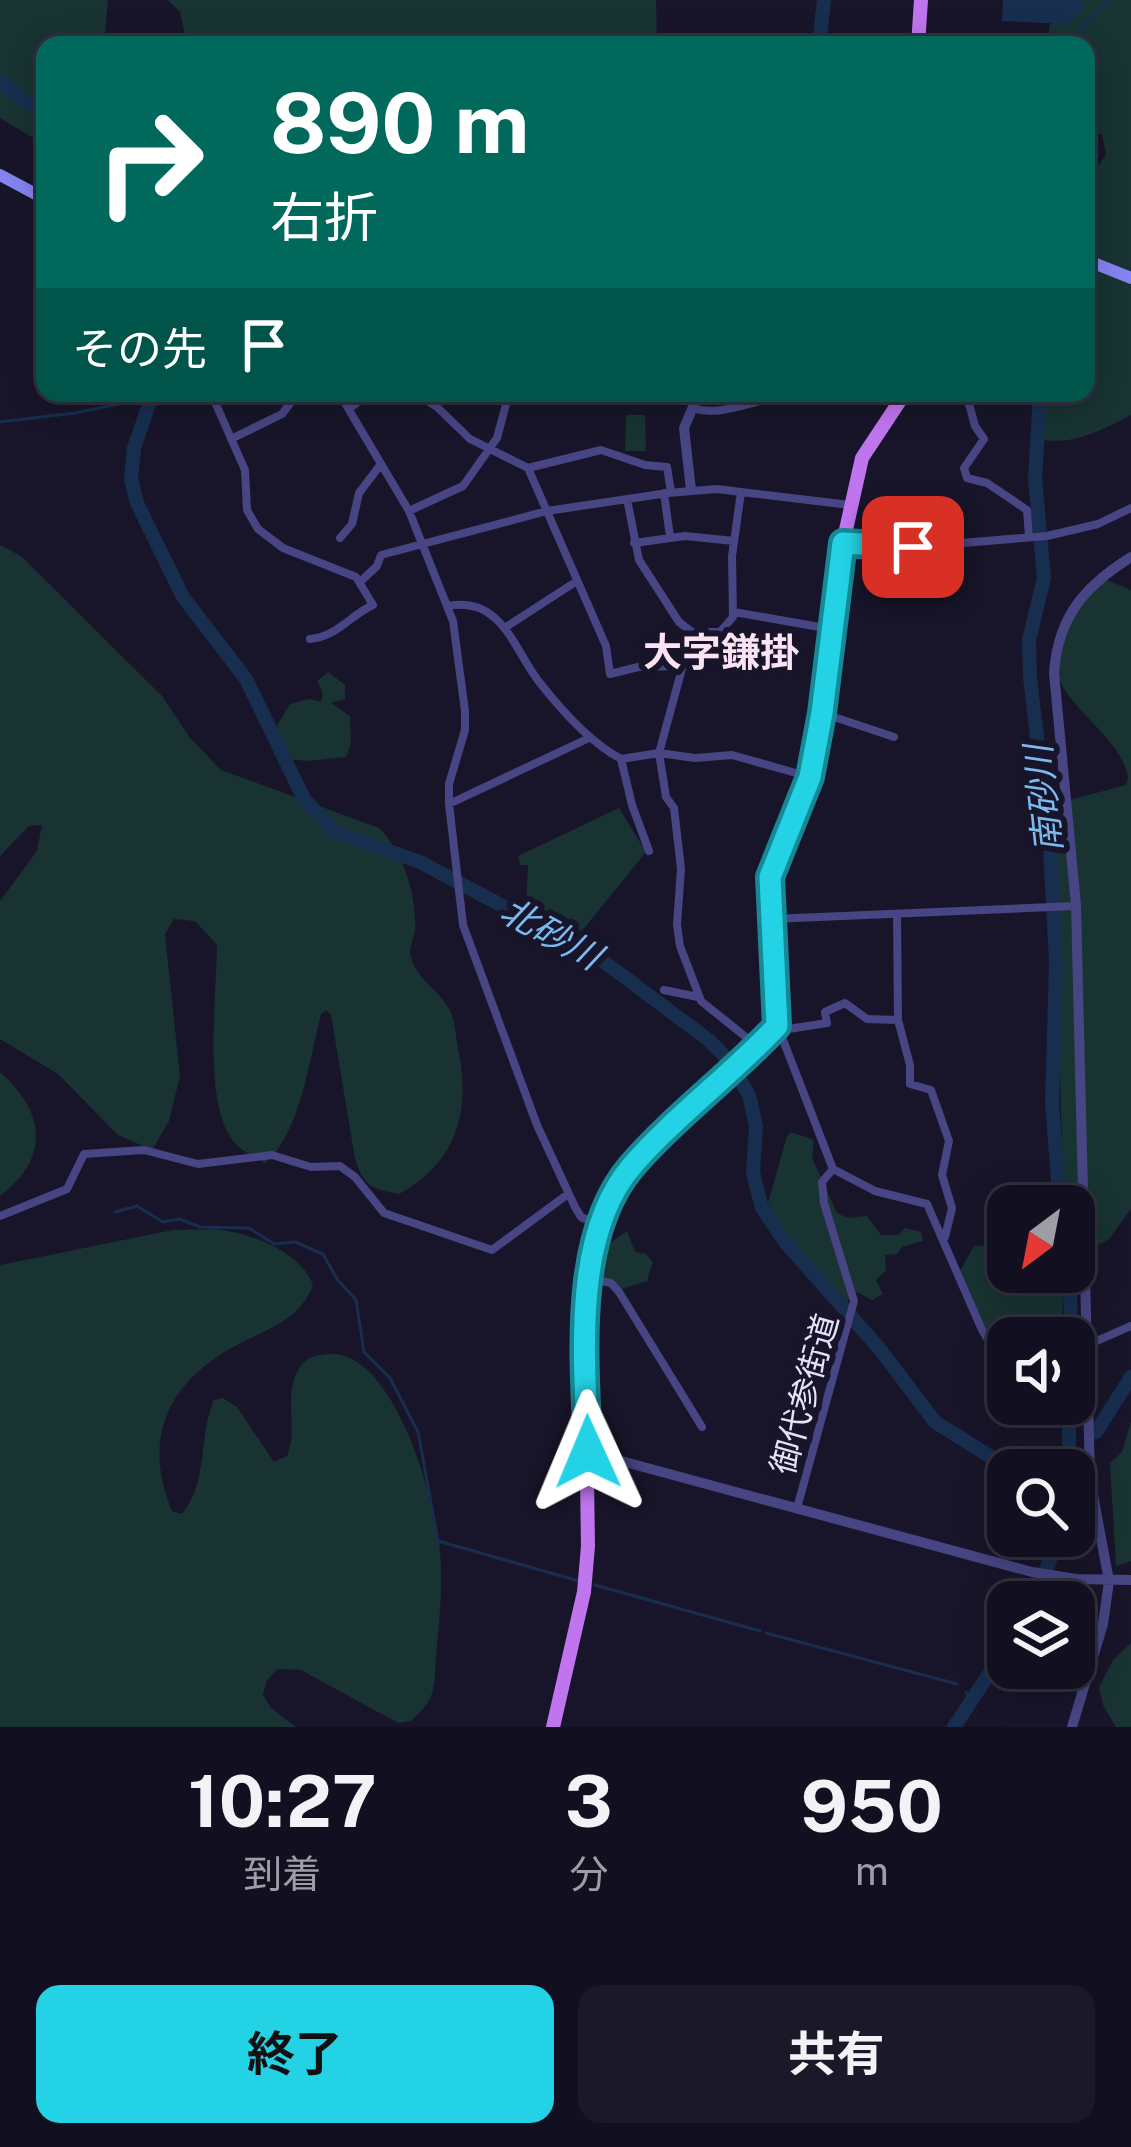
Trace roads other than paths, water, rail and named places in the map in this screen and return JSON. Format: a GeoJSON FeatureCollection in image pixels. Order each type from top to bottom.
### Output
{"type":"FeatureCollection","features":[{"type":"Feature","properties":{"kind":"main road"},"geometry":{"type":"LineString","coordinates":[[919,36],[921,0]]}},
{"type":"Feature","properties":{"kind":"main road"},"geometry":{"type":"LineString","coordinates":[[0,175],[36,194]]}},
{"type":"Feature","properties":{"kind":"main road"},"geometry":{"type":"LineString","coordinates":[[1095,264],[1131,278]]}},
{"type":"Feature","properties":{"kind":"main road"},"geometry":{"type":"LineString","coordinates":[[553,1727],[584,1592],[585,1345],[598,1225],[632,1166],[779,1028],[770,877],[810,777],[843,543],[862,458],[898,402]]}},
{"type":"Feature","properties":{"kind":"street"},"geometry":{"type":"LineString","coordinates":[[216,402],[245,470],[248,510],[269,541],[361,580],[373,605],[338,631],[310,639]]}},
{"type":"Feature","properties":{"kind":"street"},"geometry":{"type":"LineString","coordinates":[[231,439],[282,413],[291,402]]}},
{"type":"Feature","properties":{"kind":"street"},"geometry":{"type":"LineString","coordinates":[[346,402],[409,512],[456,637],[465,730],[449,784],[449,804],[458,893],[473,956],[568,1194],[581,1217],[598,1225]]}},
{"type":"Feature","properties":{"kind":"street"},"geometry":{"type":"LineString","coordinates":[[350,408],[358,402]]}},
{"type":"Feature","properties":{"kind":"street"},"geometry":{"type":"LineString","coordinates":[[426,402],[489,451],[528,468],[611,451],[645,465],[667,467],[670,537]]}},
{"type":"Feature","properties":{"kind":"street"},"geometry":{"type":"LineString","coordinates":[[409,512],[463,485],[497,438],[507,402]]}},
{"type":"Feature","properties":{"kind":"street"},"geometry":{"type":"LineString","coordinates":[[691,490],[683,438],[695,402]]}},
{"type":"Feature","properties":{"kind":"street"},"geometry":{"type":"LineString","coordinates":[[692,408],[701,411],[756,402]]}},
{"type":"Feature","properties":{"kind":"street"},"geometry":{"type":"LineString","coordinates":[[969,402],[984,440],[964,468],[967,478],[988,483],[1027,510],[1030,537]]}},
{"type":"Feature","properties":{"kind":"street"},"geometry":{"type":"LineString","coordinates":[[340,538],[352,524],[359,493],[381,464]]}},
{"type":"Feature","properties":{"kind":"street"},"geometry":{"type":"LineString","coordinates":[[528,468],[605,646],[610,674],[638,667],[682,666]]}},
{"type":"Feature","properties":{"kind":"street"},"geometry":{"type":"LineString","coordinates":[[361,580],[377,566],[381,555],[548,511],[691,490],[850,505]]}},
{"type":"Feature","properties":{"kind":"street"},"geometry":{"type":"LineString","coordinates":[[627,500],[639,560],[679,622],[692,632],[720,632],[734,612],[734,541],[741,492]]}},
{"type":"Feature","properties":{"kind":"street"},"geometry":{"type":"LineString","coordinates":[[843,543],[913,547],[1047,536],[1099,524],[1131,508]]}},
{"type":"Feature","properties":{"kind":"street"},"geometry":{"type":"LineString","coordinates":[[634,543],[709,536],[734,541]]}},
{"type":"Feature","properties":{"kind":"street"},"geometry":{"type":"LineString","coordinates":[[1079,1317],[1069,907],[1056,655],[1059,634],[1078,599],[1131,557]]}},
{"type":"Feature","properties":{"kind":"street"},"geometry":{"type":"LineString","coordinates":[[506,627],[578,580]]}},
{"type":"Feature","properties":{"kind":"street"},"geometry":{"type":"LineString","coordinates":[[448,606],[472,608],[506,627],[538,681],[589,738],[621,759],[659,753],[695,758],[740,756],[810,777]]}},
{"type":"Feature","properties":{"kind":"street"},"geometry":{"type":"LineString","coordinates":[[734,612],[831,629]]}},
{"type":"Feature","properties":{"kind":"street"},"geometry":{"type":"LineString","coordinates":[[692,632],[659,753],[666,797],[674,808],[681,869],[680,946],[699,997],[758,1047]]}},
{"type":"Feature","properties":{"kind":"street"},"geometry":{"type":"LineString","coordinates":[[822,713],[894,737]]}},
{"type":"Feature","properties":{"kind":"street"},"geometry":{"type":"LineString","coordinates":[[449,804],[589,738]]}},
{"type":"Feature","properties":{"kind":"street"},"geometry":{"type":"LineString","coordinates":[[621,759],[650,851]]}},
{"type":"Feature","properties":{"kind":"street"},"geometry":{"type":"LineString","coordinates":[[770,919],[1069,907]]}},
{"type":"Feature","properties":{"kind":"street"},"geometry":{"type":"LineString","coordinates":[[897,914],[898,1021],[910,1084],[931,1090],[948,1133],[942,1175],[952,1208],[945,1237]]}},
{"type":"Feature","properties":{"kind":"street"},"geometry":{"type":"LineString","coordinates":[[664,990],[699,997]]}},
{"type":"Feature","properties":{"kind":"street"},"geometry":{"type":"LineString","coordinates":[[779,1028],[826,1022],[825,1012],[845,1003],[867,1018],[898,1021]]}},
{"type":"Feature","properties":{"kind":"street","name":"御代参街道"},"geometry":{"type":"LineString","coordinates":[[779,1028],[833,1169],[822,1183],[824,1203],[854,1291],[853,1309],[797,1508]]}},
{"type":"Feature","properties":{"kind":"street"},"geometry":{"type":"LineString","coordinates":[[0,1216],[67,1189],[84,1154],[119,1150],[144,1150],[198,1164],[272,1155],[311,1167],[340,1166],[356,1177],[384,1213],[492,1250],[568,1194]]}},
{"type":"Feature","properties":{"kind":"street"},"geometry":{"type":"LineString","coordinates":[[833,1169],[875,1191],[927,1204],[987,1338]]}},
{"type":"Feature","properties":{"kind":"street"},"geometry":{"type":"LineString","coordinates":[[591,1279],[611,1283],[619,1292],[702,1427]]}},
{"type":"Feature","properties":{"kind":"street"},"geometry":{"type":"LineString","coordinates":[[1095,1342],[1131,1326]]}},
{"type":"Feature","properties":{"kind":"street"},"geometry":{"type":"LineString","coordinates":[[1072,1727],[1102,1624],[1109,1581],[1090,1479],[1086,1425]]}},
{"type":"Feature","properties":{"kind":"street"},"geometry":{"type":"LineString","coordinates":[[588,1452],[1032,1572],[1131,1580]]}},
{"type":"Feature","properties":{"kind":"water"},"geometry":{"type":"Polygon","coordinates":[[[1003,0],[1081,0],[1086,6],[1068,24],[1002,21],[1003,0]]]}},
{"type":"Feature","properties":{"kind":"waterway","name":"南砂川"},"geometry":{"type":"LineString","coordinates":[[820,36],[824,0]]}},
{"type":"Feature","properties":{"kind":"waterway"},"geometry":{"type":"LineString","coordinates":[[1079,36],[1084,23],[1111,0]]}},
{"type":"Feature","properties":{"kind":"waterway","name":"北砂川"},"geometry":{"type":"LineString","coordinates":[[0,82],[36,109]]}},
{"type":"Feature","properties":{"kind":"waterway"},"geometry":{"type":"LineString","coordinates":[[0,422],[128,402]]}},
{"type":"Feature","properties":{"kind":"waterway","name":"北砂川"},"geometry":{"type":"LineString","coordinates":[[150,402],[134,448],[131,479],[137,503],[183,597],[246,679],[304,799],[335,832],[420,862],[595,955],[710,1041],[749,1095],[756,1126],[753,1172],[762,1208],[935,1422],[987,1454]]}},
{"type":"Feature","properties":{"kind":"waterway","name":"南砂川"},"geometry":{"type":"LineString","coordinates":[[1039,402],[1035,479],[1044,578],[1029,640],[1050,846],[1056,964],[1052,1103],[1058,1185]]}},
{"type":"Feature","properties":{"kind":"waterway","name":"北砂川"},"geometry":{"type":"LineString","coordinates":[[144,405],[149,406]]}},
{"type":"Feature","properties":{"kind":"waterway"},"geometry":{"type":"LineString","coordinates":[[115,1212],[137,1206],[163,1222],[180,1219],[200,1227],[249,1228],[274,1244],[295,1242],[323,1254],[356,1300],[364,1352],[390,1378],[418,1432],[438,1541],[579,1581]]}},
{"type":"Feature","properties":{"kind":"waterway","name":"南砂川"},"geometry":{"type":"LineString","coordinates":[[1070,1293],[1071,1317]]}},
{"type":"Feature","properties":{"kind":"waterway"},"geometry":{"type":"LineString","coordinates":[[1096,1432],[1131,1377]]}},
{"type":"Feature","properties":{"kind":"waterway","name":"南砂川"},"geometry":{"type":"LineString","coordinates":[[1069,1425],[1069,1449]]}},
{"type":"Feature","properties":{"kind":"waterway","name":"南砂川"},"geometry":{"type":"LineString","coordinates":[[1041,1581],[1051,1557]]}},
{"type":"Feature","properties":{"kind":"waterway"},"geometry":{"type":"LineString","coordinates":[[595,1585],[760,1631]]}},
{"type":"Feature","properties":{"kind":"waterway"},"geometry":{"type":"LineString","coordinates":[[766,1633],[957,1684]]}},
{"type":"Feature","properties":{"kind":"waterway","name":"南砂川"},"geometry":{"type":"LineString","coordinates":[[954,1727],[987,1677]]}},
{"type":"Feature","properties":{"kind":"waterway","name":"南砂川"},"geometry":{"type":"LineString","coordinates":[[966,1692],[972,1703]]}},
{"type":"Feature","properties":{"kind":"district","name":"大字鎌掛"},"geometry":{"type":"Point","coordinates":[721,652]}}]}
